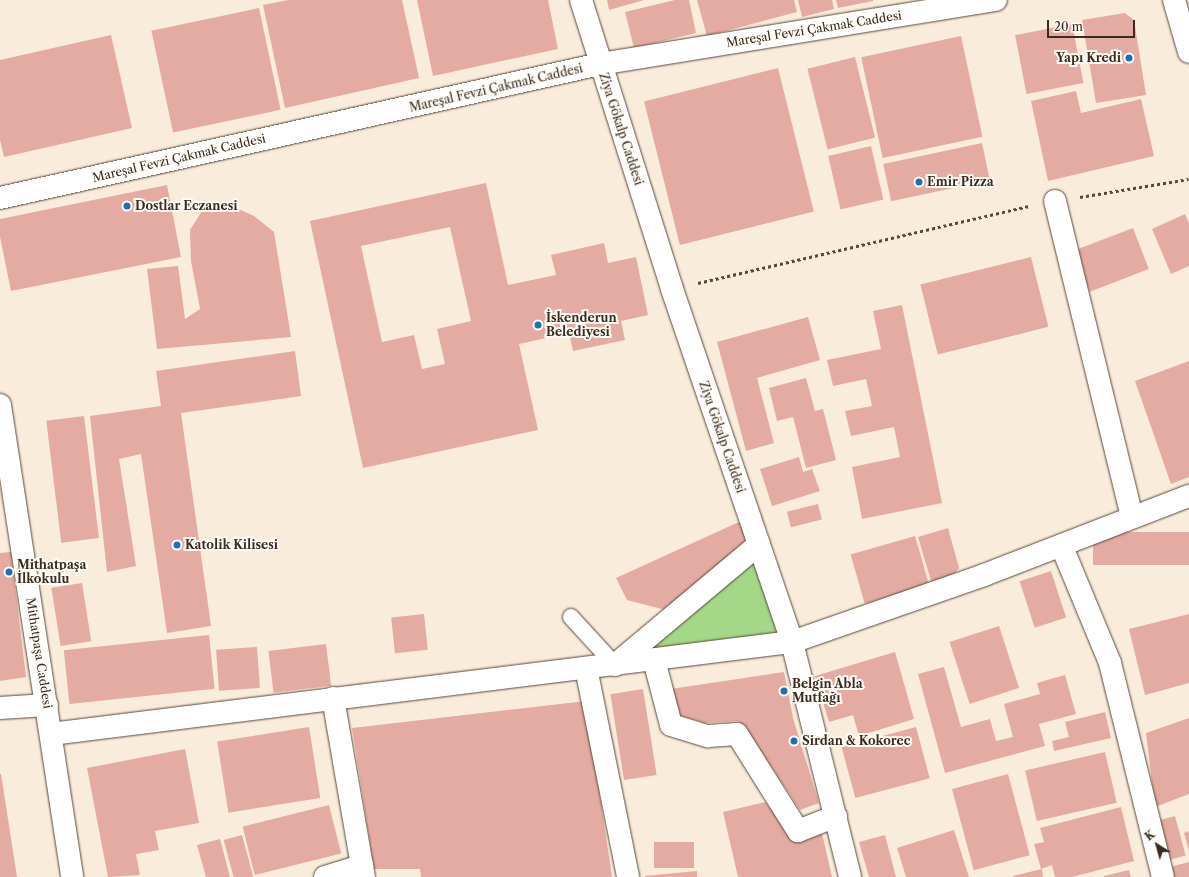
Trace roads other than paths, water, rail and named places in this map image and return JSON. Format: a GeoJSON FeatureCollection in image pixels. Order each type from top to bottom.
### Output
{"type":"FeatureCollection","features":[{"type":"Feature","properties":{"kind":"street","name":"Ziya Gökalp Caddesi"},"geometry":{"type":"LineString","coordinates":[[581,0],[672,289],[792,642],[850,877]]}},
{"type":"Feature","properties":{"kind":"street","name":"Mareşal Fevzi Çakmak Caddesi"},"geometry":{"type":"LineString","coordinates":[[0,198],[600,64],[996,0]]}},
{"type":"Feature","properties":{"kind":"street"},"geometry":{"type":"LineString","coordinates":[[1174,0],[1189,52]]}},
{"type":"Feature","properties":{"kind":"street"},"geometry":{"type":"LineString","coordinates":[[1055,201],[1132,516]]}},
{"type":"Feature","properties":{"kind":"street","name":"Mithatpaşa Caddesi"},"geometry":{"type":"LineString","coordinates":[[0,405],[47,705],[72,877]]}},
{"type":"Feature","properties":{"kind":"street"},"geometry":{"type":"LineString","coordinates":[[51,734],[792,642],[1062,547],[1132,516],[1189,496]]}},
{"type":"Feature","properties":{"kind":"street"},"geometry":{"type":"LineString","coordinates":[[615,665],[759,544]]}},
{"type":"Feature","properties":{"kind":"street"},"geometry":{"type":"LineString","coordinates":[[1062,547],[1110,663],[1163,877]]}},
{"type":"Feature","properties":{"kind":"street"},"geometry":{"type":"LineString","coordinates":[[654,660],[671,725],[708,736],[738,734],[798,831],[836,816]]}},
{"type":"Feature","properties":{"kind":"street"},"geometry":{"type":"LineString","coordinates":[[586,668],[628,877]]}},
{"type":"Feature","properties":{"kind":"street"},"geometry":{"type":"LineString","coordinates":[[325,877],[363,872],[333,698]]}},
{"type":"Feature","properties":{"kind":"street"},"geometry":{"type":"LineString","coordinates":[[0,708],[47,705]]}},
{"type":"Feature","properties":{"kind":"lane"},"geometry":{"type":"LineString","coordinates":[[571,617],[615,665]]}},
{"type":"Feature","properties":{"kind":"place","name":"Yapı Kredi"},"geometry":{"type":"Point","coordinates":[1129,58]}},
{"type":"Feature","properties":{"kind":"place","name":"Emir Pizza"},"geometry":{"type":"Point","coordinates":[919,182]}},
{"type":"Feature","properties":{"kind":"place","name":"Dostlar Eczanesi"},"geometry":{"type":"Point","coordinates":[127,206]}},
{"type":"Feature","properties":{"kind":"place","name":"İskenderun Belediyesi"},"geometry":{"type":"Point","coordinates":[538,325]}},
{"type":"Feature","properties":{"kind":"place","name":"Katolik Kilisesi"},"geometry":{"type":"Point","coordinates":[177,545]}},
{"type":"Feature","properties":{"kind":"place","name":"Mithatpaşa İlkokulu"},"geometry":{"type":"Point","coordinates":[9,572]}},
{"type":"Feature","properties":{"kind":"place","name":"Belgin Abla Mutfağı"},"geometry":{"type":"Point","coordinates":[784,691]}},
{"type":"Feature","properties":{"kind":"place","name":"Sirdan & Kokorec"},"geometry":{"type":"Point","coordinates":[794,741]}}]}
